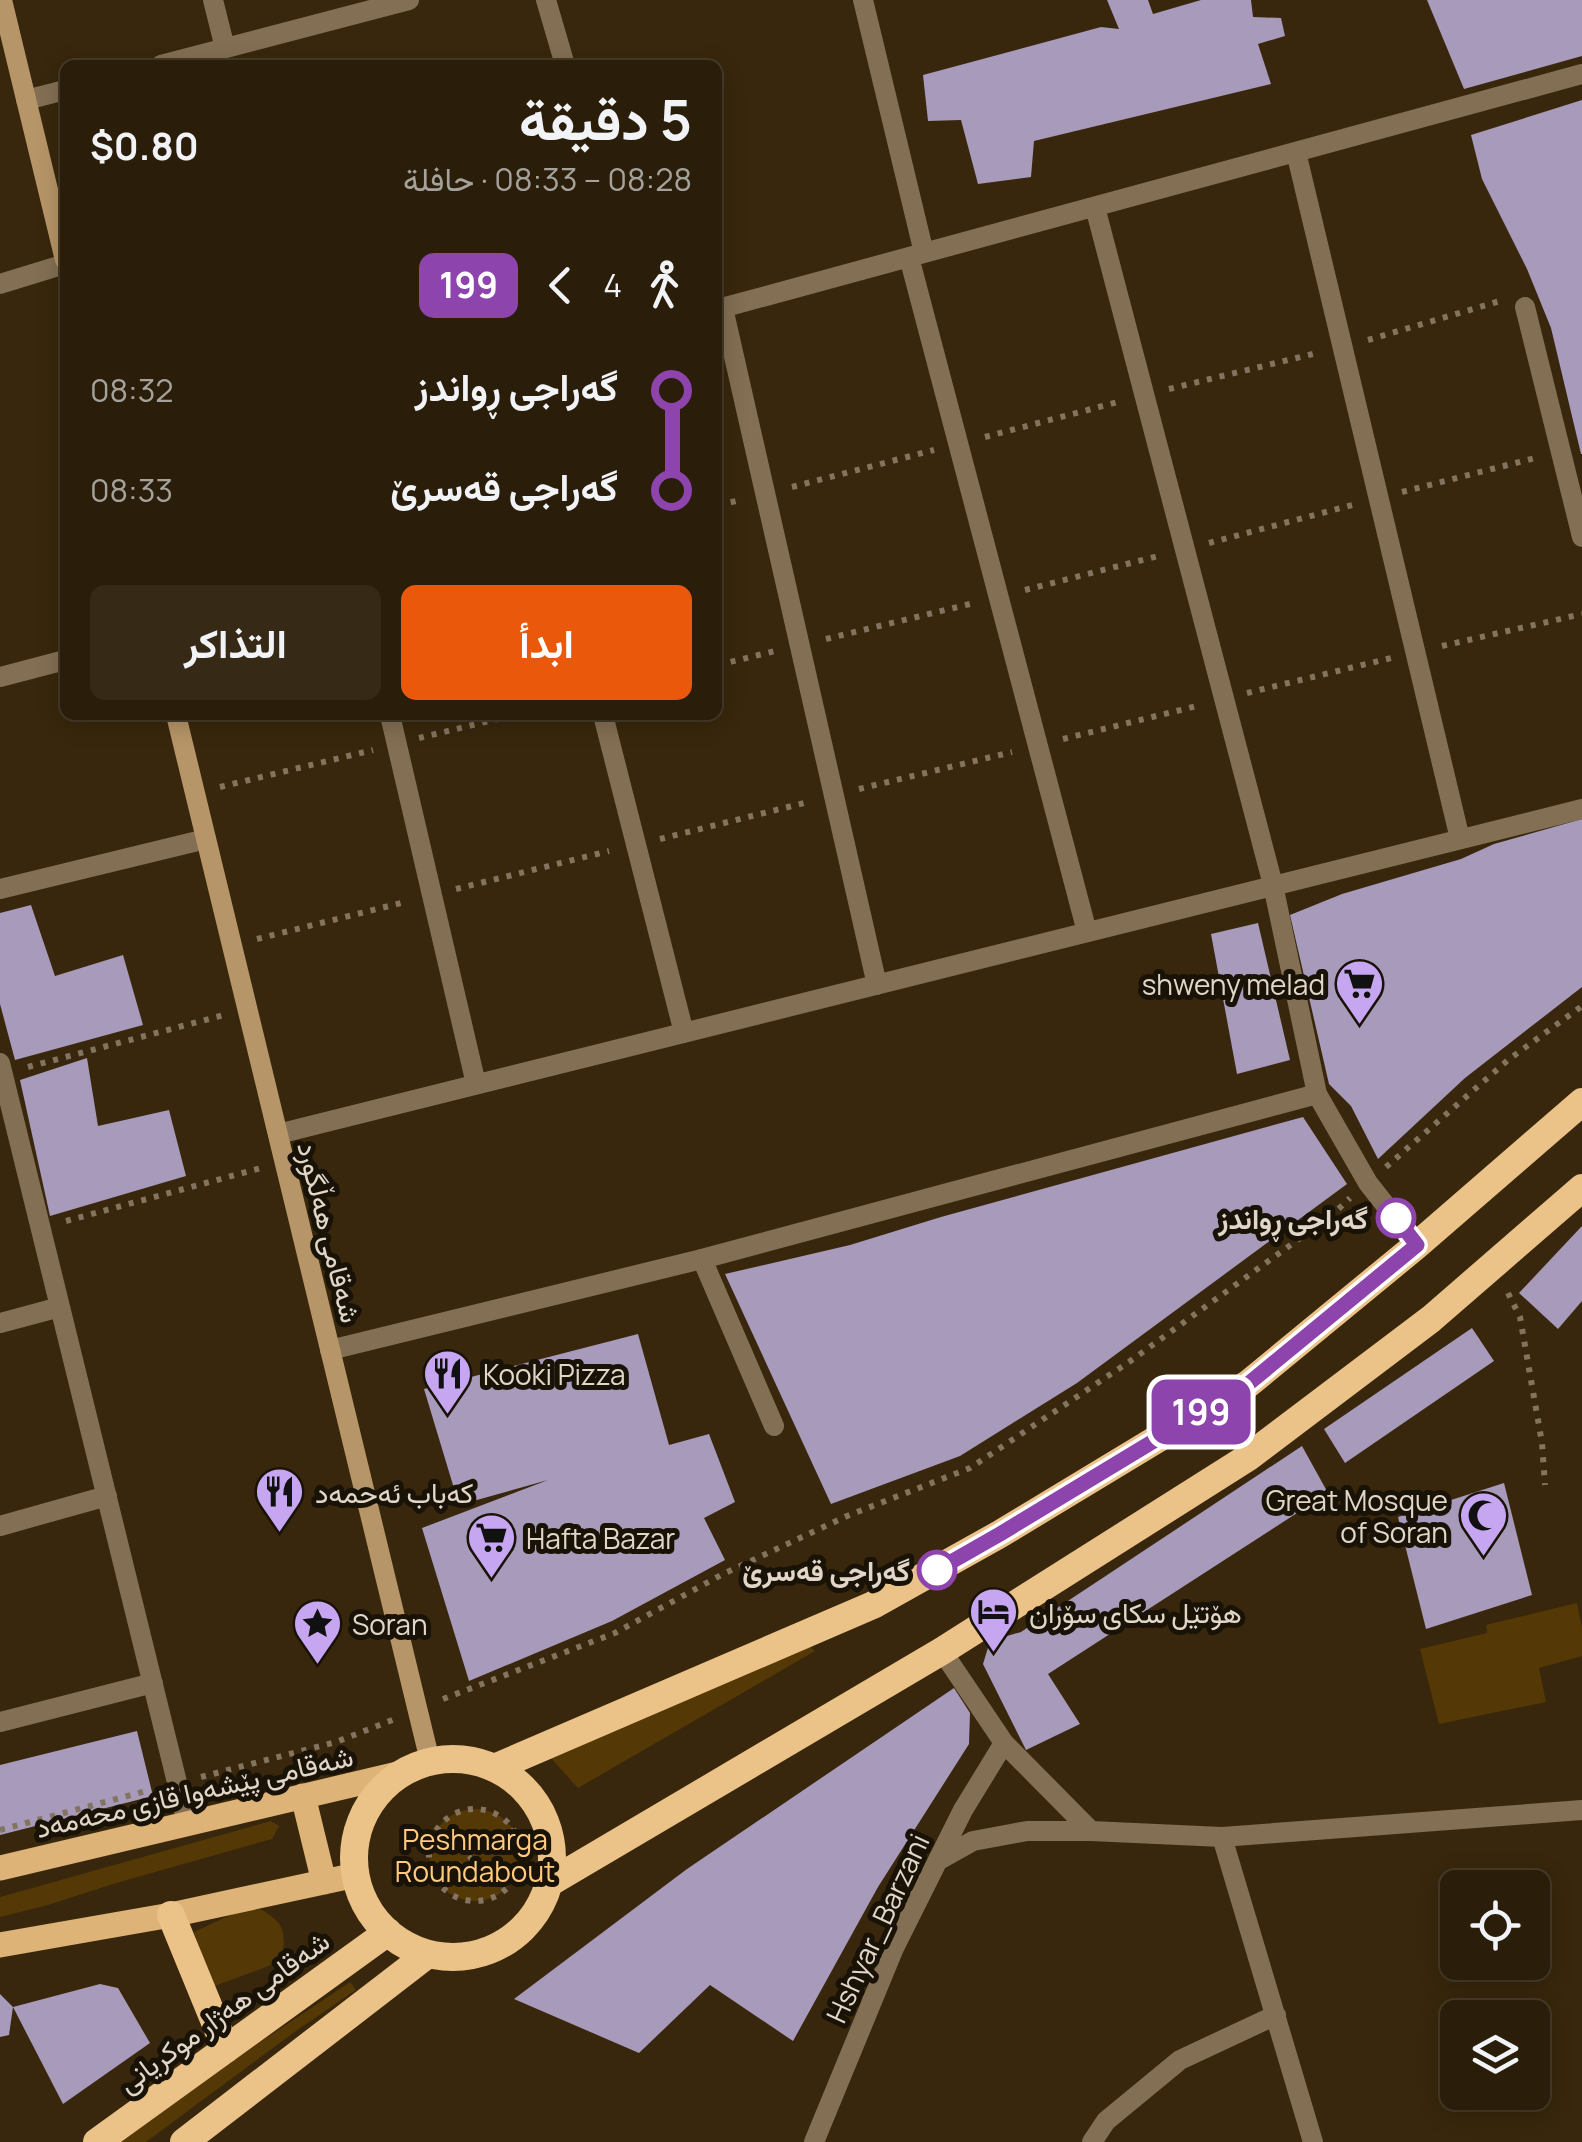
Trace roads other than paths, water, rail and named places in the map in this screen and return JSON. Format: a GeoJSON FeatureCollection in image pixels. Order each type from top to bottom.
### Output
{"type":"FeatureCollection","features":[{"type":"Feature","properties":{"kind":"highway"},"geometry":{"type":"LineString","coordinates":[[494,1768],[873,1605],[1000,1534],[1248,1384],[1582,1102]]}},
{"type":"Feature","properties":{"kind":"highway"},"geometry":{"type":"LineString","coordinates":[[549,1883],[942,1651],[1246,1458],[1430,1319],[1582,1188]]}},
{"type":"Feature","properties":{"kind":"highway"},"geometry":{"type":"LineString","coordinates":[[462,1759],[494,1768],[528,1792],[542,1816],[551,1842],[549,1883],[544,1898],[528,1924],[503,1944],[474,1955],[444,1957],[400,1942],[366,1906],[356,1874],[355,1845],[363,1816],[379,1792],[402,1773],[430,1761],[462,1759]]}},
{"type":"Feature","properties":{"kind":"highway"},"geometry":{"type":"LineString","coordinates":[[172,1915],[226,2049]]}},
{"type":"Feature","properties":{"kind":"highway","name":"شەقامی ھەژار موکریانی"},"geometry":{"type":"LineString","coordinates":[[97,2142],[388,1932]]}},
{"type":"Feature","properties":{"kind":"highway"},"geometry":{"type":"LineString","coordinates":[[184,2142],[428,1954]]}},
{"type":"Feature","properties":{"kind":"main road"},"geometry":{"type":"LineString","coordinates":[[2,0],[60,241]]}},
{"type":"Feature","properties":{"kind":"main road","name":"شەقامی ھەڵگورد"},"geometry":{"type":"LineString","coordinates":[[177,720],[430,1761]]}},
{"type":"Feature","properties":{"kind":"main road","name":"شەقامی پێشەوا قازی محەمەد"},"geometry":{"type":"LineString","coordinates":[[0,1868],[402,1773]]}},
{"type":"Feature","properties":{"kind":"main road"},"geometry":{"type":"LineString","coordinates":[[303,1796],[324,1882]]}},
{"type":"Feature","properties":{"kind":"main road"},"geometry":{"type":"LineString","coordinates":[[0,1945],[172,1915],[356,1874]]}},
{"type":"Feature","properties":{"kind":"street"},"geometry":{"type":"LineString","coordinates":[[213,0],[225,48]]}},
{"type":"Feature","properties":{"kind":"street"},"geometry":{"type":"LineString","coordinates":[[180,60],[409,0]]}},
{"type":"Feature","properties":{"kind":"street"},"geometry":{"type":"LineString","coordinates":[[546,0],[564,60]]}},
{"type":"Feature","properties":{"kind":"street"},"geometry":{"type":"LineString","coordinates":[[863,0],[958,444],[1087,932]]}},
{"type":"Feature","properties":{"kind":"street"},"geometry":{"type":"LineString","coordinates":[[722,307],[1582,74]]}},
{"type":"Feature","properties":{"kind":"street"},"geometry":{"type":"LineString","coordinates":[[26,100],[60,91]]}},
{"type":"Feature","properties":{"kind":"street"},"geometry":{"type":"LineString","coordinates":[[1296,152],[1460,839]]}},
{"type":"Feature","properties":{"kind":"street"},"geometry":{"type":"LineString","coordinates":[[1095,206],[1272,886],[1317,1094],[1368,1183],[1417,1245]]}},
{"type":"Feature","properties":{"kind":"street"},"geometry":{"type":"LineString","coordinates":[[0,284],[60,264]]}},
{"type":"Feature","properties":{"kind":"street"},"geometry":{"type":"LineString","coordinates":[[1525,307],[1582,537]]}},
{"type":"Feature","properties":{"kind":"street"},"geometry":{"type":"LineString","coordinates":[[722,316],[877,984]]}},
{"type":"Feature","properties":{"kind":"street"},"geometry":{"type":"LineString","coordinates":[[0,677],[60,661]]}},
{"type":"Feature","properties":{"kind":"street"},"geometry":{"type":"LineString","coordinates":[[391,720],[476,1084]]}},
{"type":"Feature","properties":{"kind":"street"},"geometry":{"type":"LineString","coordinates":[[604,720],[684,1032]]}},
{"type":"Feature","properties":{"kind":"street"},"geometry":{"type":"LineString","coordinates":[[278,1134],[1582,808]]}},
{"type":"Feature","properties":{"kind":"street"},"geometry":{"type":"LineString","coordinates":[[0,889],[206,839]]}},
{"type":"Feature","properties":{"kind":"street"},"geometry":{"type":"LineString","coordinates":[[1,1068],[6,1110],[40,1228],[187,1823]]}},
{"type":"Feature","properties":{"kind":"street"},"geometry":{"type":"LineString","coordinates":[[330,1350],[702,1259],[1317,1094]]}},
{"type":"Feature","properties":{"kind":"street"},"geometry":{"type":"LineString","coordinates":[[702,1259],[774,1426]]}},
{"type":"Feature","properties":{"kind":"street"},"geometry":{"type":"LineString","coordinates":[[0,1322],[60,1307]]}},
{"type":"Feature","properties":{"kind":"street"},"geometry":{"type":"LineString","coordinates":[[0,1526],[107,1496]]}},
{"type":"Feature","properties":{"kind":"street"},"geometry":{"type":"LineString","coordinates":[[942,1651],[1004,1743],[1091,1831]]}},
{"type":"Feature","properties":{"kind":"street"},"geometry":{"type":"LineString","coordinates":[[0,1722],[153,1683]]}},
{"type":"Feature","properties":{"kind":"street","name":"Hshyar_Barzani"},"geometry":{"type":"LineString","coordinates":[[814,2142],[894,1948],[963,1810],[1004,1743]]}},
{"type":"Feature","properties":{"kind":"street"},"geometry":{"type":"LineString","coordinates":[[937,1862],[972,1840],[1027,1831],[1222,1836],[1582,1810]]}},
{"type":"Feature","properties":{"kind":"street"},"geometry":{"type":"LineString","coordinates":[[1222,1836],[1313,2142]]}},
{"type":"Feature","properties":{"kind":"street"},"geometry":{"type":"LineString","coordinates":[[1092,2142],[1106,2121],[1180,2060],[1276,2015]]}},
{"type":"Feature","properties":{"kind":"place","name":"shweny melad"},"geometry":{"type":"Point","coordinates":[1360,1026]}},
{"type":"Feature","properties":{"kind":"place","name":"گەراجی ڕواندز"},"geometry":{"type":"Point","coordinates":[1396,1218]}},
{"type":"Feature","properties":{"kind":"place","name":"Kooki Pizza"},"geometry":{"type":"Point","coordinates":[448,1416]}},
{"type":"Feature","properties":{"kind":"place","name":"کەباب ئەحمەد"},"geometry":{"type":"Point","coordinates":[280,1534]}},
{"type":"Feature","properties":{"kind":"place","name":"Great Mosque of Soran"},"geometry":{"type":"Point","coordinates":[1483,1558]}},
{"type":"Feature","properties":{"kind":"place","name":"گەراجی قەسرێ"},"geometry":{"type":"Point","coordinates":[937,1570]}},
{"type":"Feature","properties":{"kind":"place","name":"Hafta Bazar"},"geometry":{"type":"Point","coordinates":[491,1580]}},
{"type":"Feature","properties":{"kind":"place","name":"هۆتێل سکای سۆران"},"geometry":{"type":"Point","coordinates":[994,1654]}},
{"type":"Feature","properties":{"kind":"place","name":"Soran"},"geometry":{"type":"Point","coordinates":[317,1666]}},
{"type":"Feature","properties":{"kind":"park label","name":"Peshmarga Roundabout"},"geometry":{"type":"Point","coordinates":[475,1855]}}]}
